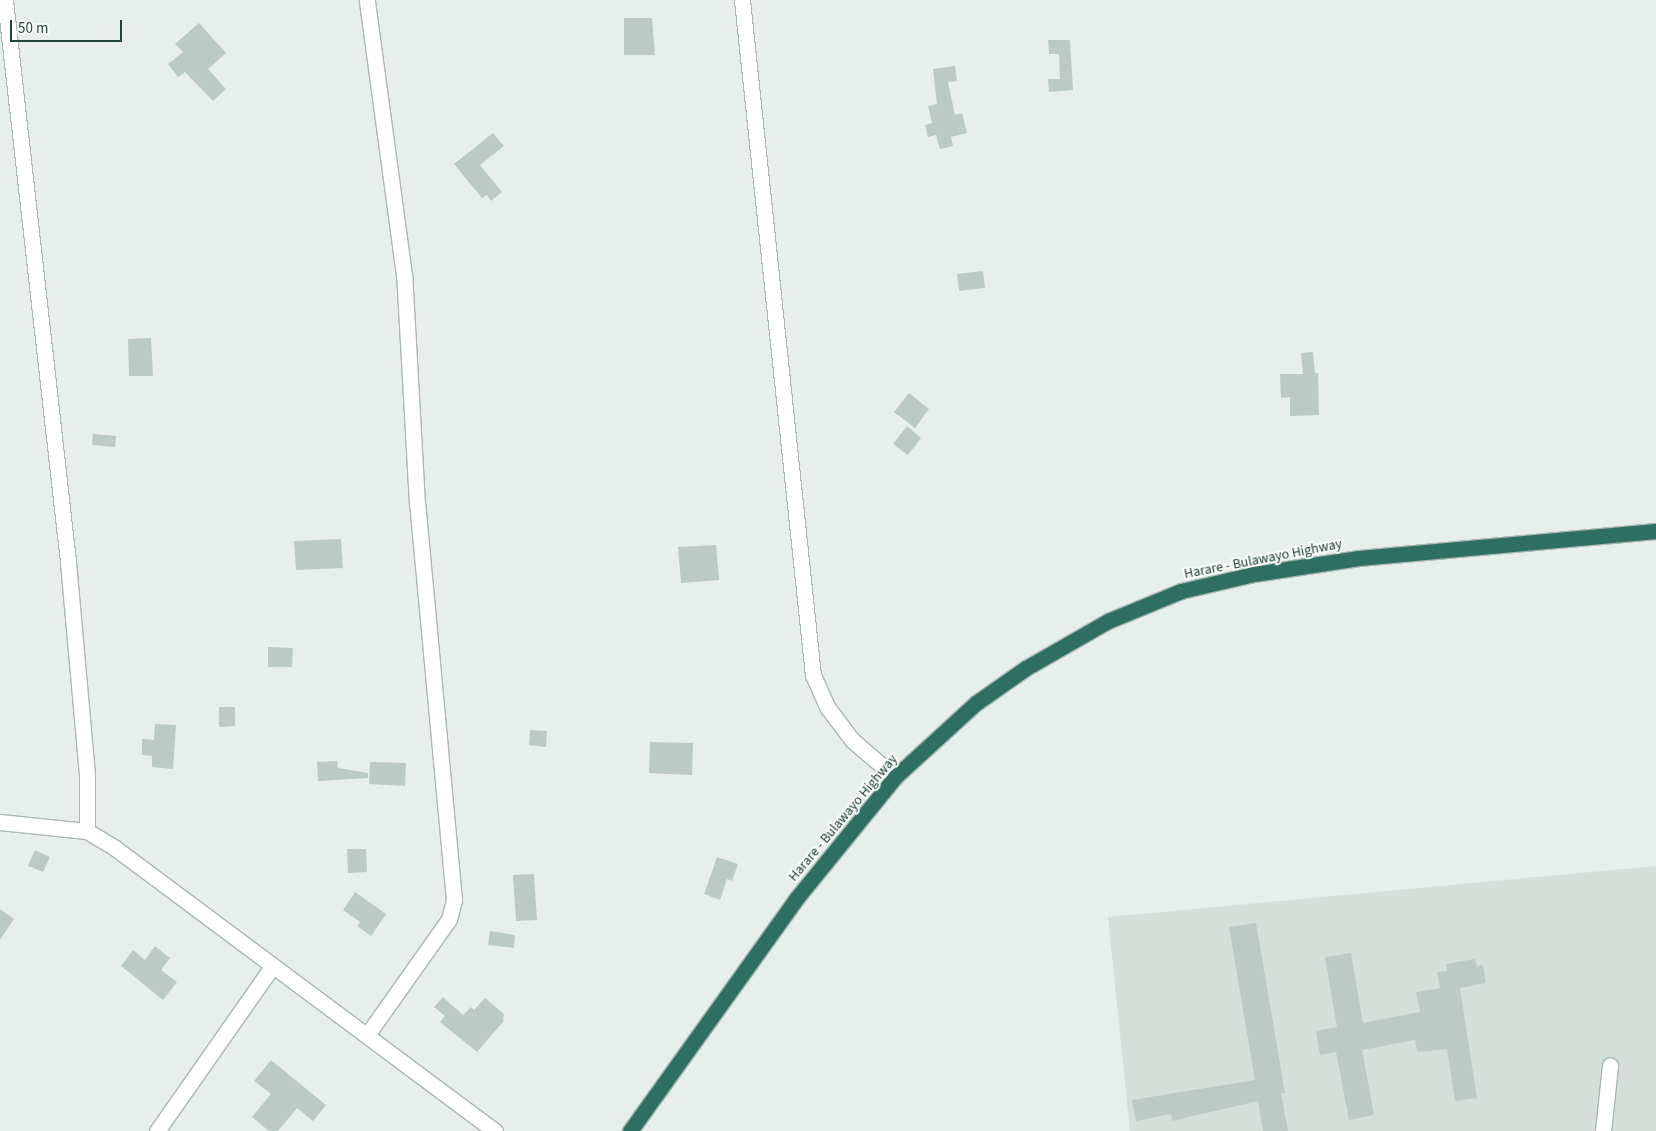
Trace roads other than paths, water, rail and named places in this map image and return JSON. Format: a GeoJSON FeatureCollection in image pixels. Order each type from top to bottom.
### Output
{"type":"FeatureCollection","features":[{"type":"Feature","properties":{"kind":"highway","name":"Harare - Bulawayo Highway"},"geometry":{"type":"LineString","coordinates":[[630,1131],[796,899],[895,777],[976,703],[1026,668],[1108,621],[1181,591],[1254,574],[1359,558],[1656,530]]}},
{"type":"Feature","properties":{"kind":"street"},"geometry":{"type":"LineString","coordinates":[[5,0],[68,562],[87,776],[87,832]]}},
{"type":"Feature","properties":{"kind":"street"},"geometry":{"type":"LineString","coordinates":[[367,0],[404,275],[417,504],[454,900],[449,919],[367,1035]]}},
{"type":"Feature","properties":{"kind":"street"},"geometry":{"type":"LineString","coordinates":[[742,0],[812,675],[828,708],[852,740],[895,777]]}},
{"type":"Feature","properties":{"kind":"street"},"geometry":{"type":"LineString","coordinates":[[0,822],[87,832],[115,848],[272,968],[367,1035],[495,1131]]}},
{"type":"Feature","properties":{"kind":"street"},"geometry":{"type":"LineString","coordinates":[[157,1131],[272,968]]}},
{"type":"Feature","properties":{"kind":"street"},"geometry":{"type":"LineString","coordinates":[[1603,1131],[1610,1065]]}}]}
